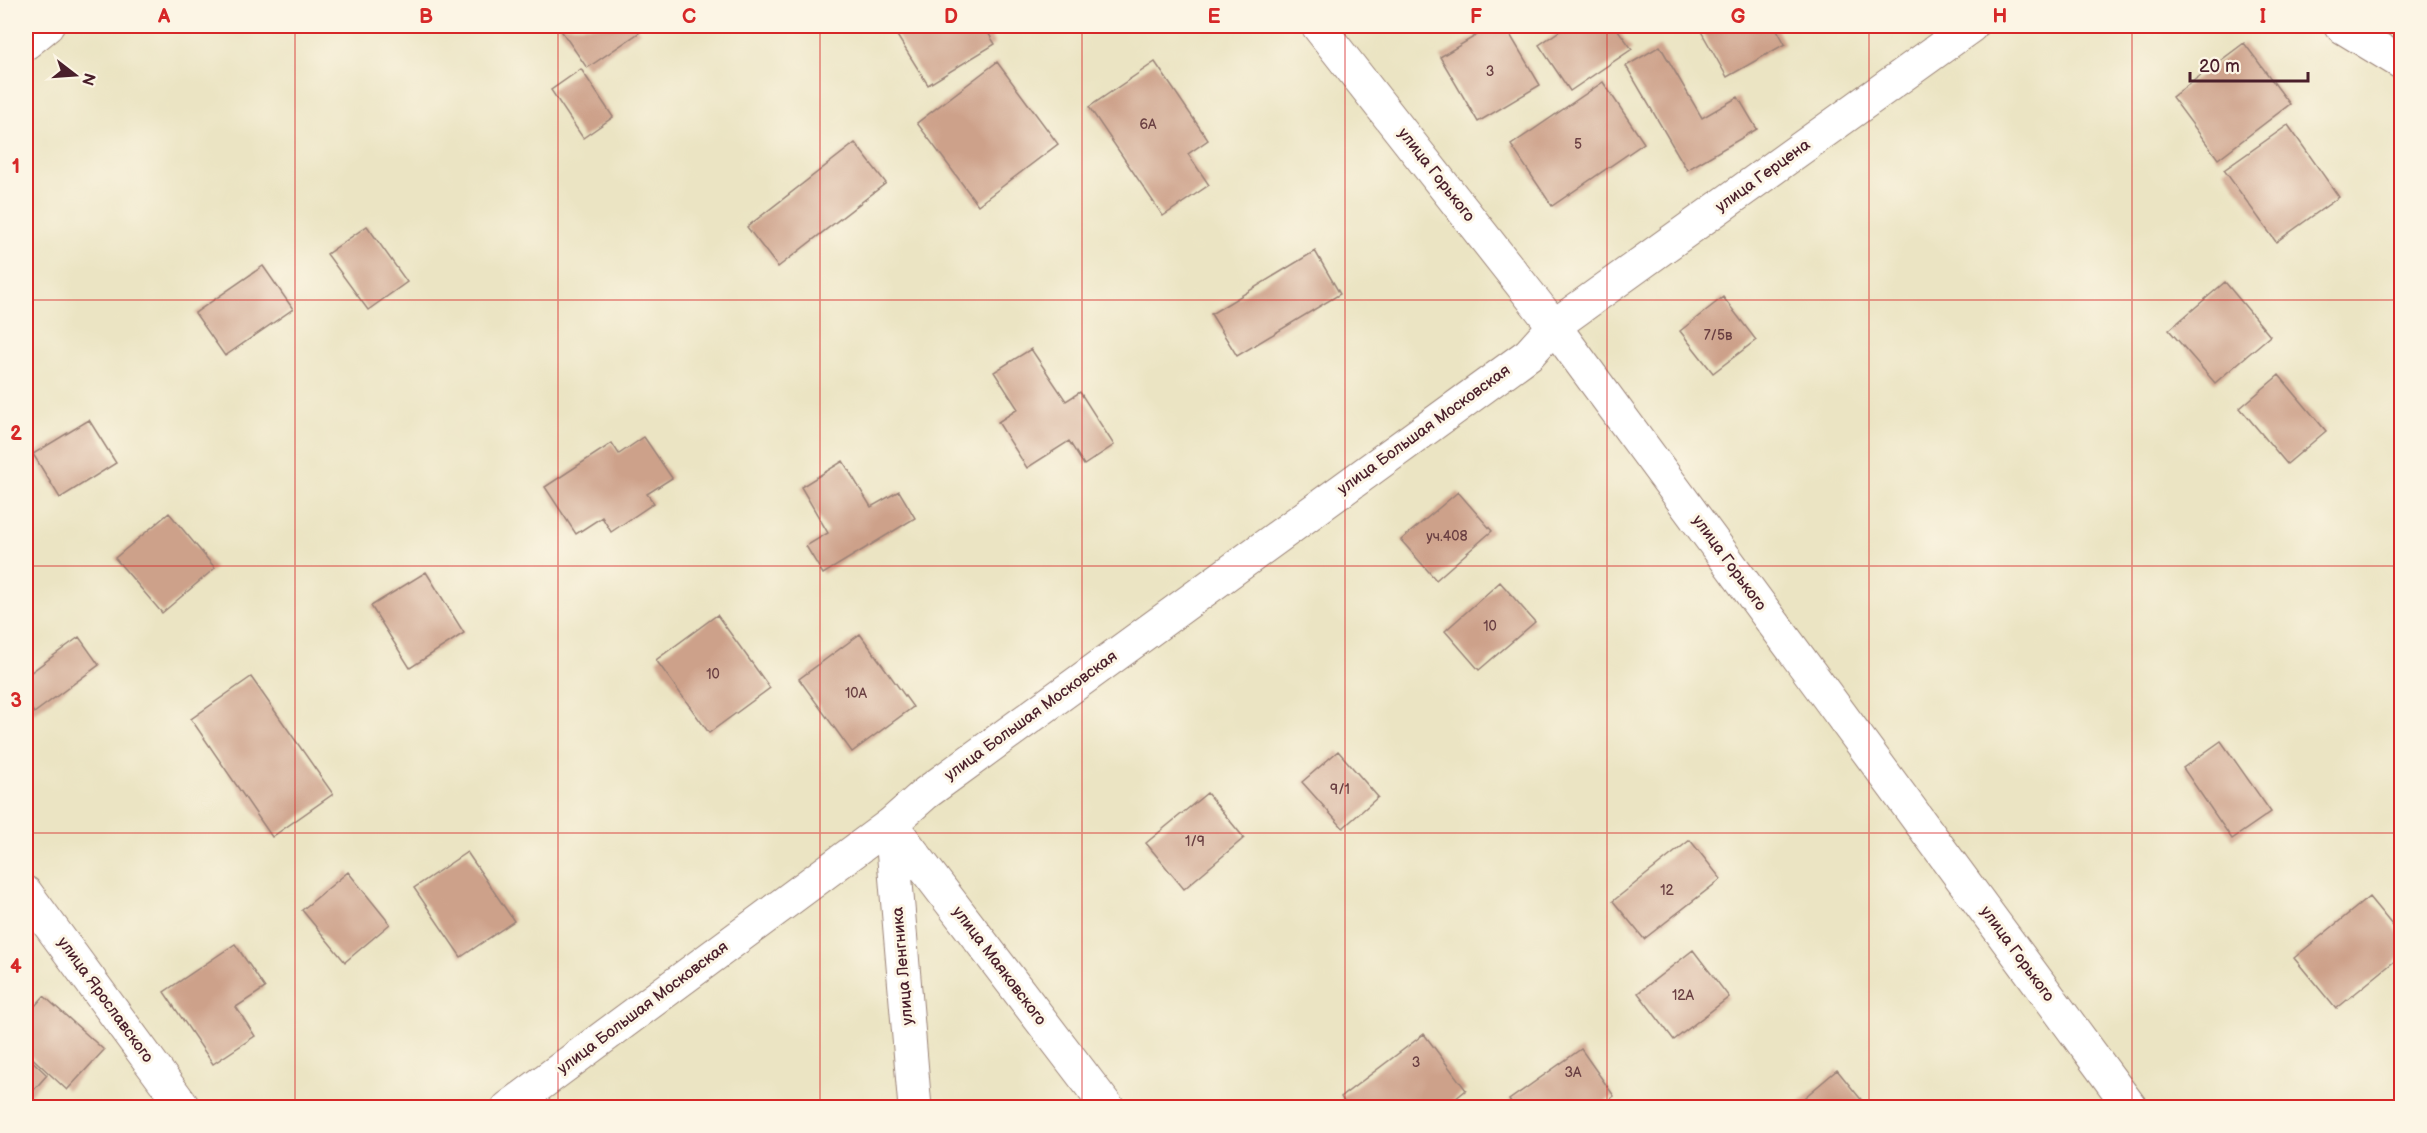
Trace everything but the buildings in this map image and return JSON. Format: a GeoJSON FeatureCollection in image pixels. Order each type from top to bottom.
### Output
{"type":"FeatureCollection","features":[{"type":"Feature","properties":{"kind":"street"},"geometry":{"type":"LineString","coordinates":[[26,43],[47,26]]}},
{"type":"Feature","properties":{"kind":"street","name":"улица Горького"},"geometry":{"type":"LineString","coordinates":[[1318,26],[1554,326],[2131,1107]]}},
{"type":"Feature","properties":{"kind":"street","name":"улица Герцена"},"geometry":{"type":"LineString","coordinates":[[1554,326],[1971,26]]}},
{"type":"Feature","properties":{"kind":"street"},"geometry":{"type":"LineString","coordinates":[[2341,26],[2402,63]]}},
{"type":"Feature","properties":{"kind":"street","name":"улица Большая Московская"},"geometry":{"type":"LineString","coordinates":[[508,1107],[891,824],[926,793],[1529,354],[1554,326]]}},
{"type":"Feature","properties":{"kind":"street","name":"улица Ленгника"},"geometry":{"type":"LineString","coordinates":[[891,824],[915,1107]]}},
{"type":"Feature","properties":{"kind":"street","name":"улица Маяковского"},"geometry":{"type":"LineString","coordinates":[[891,824],[1108,1107]]}},
{"type":"Feature","properties":{"kind":"street","name":"улица Ярославского"},"geometry":{"type":"LineString","coordinates":[[26,893],[183,1107]]}}]}
